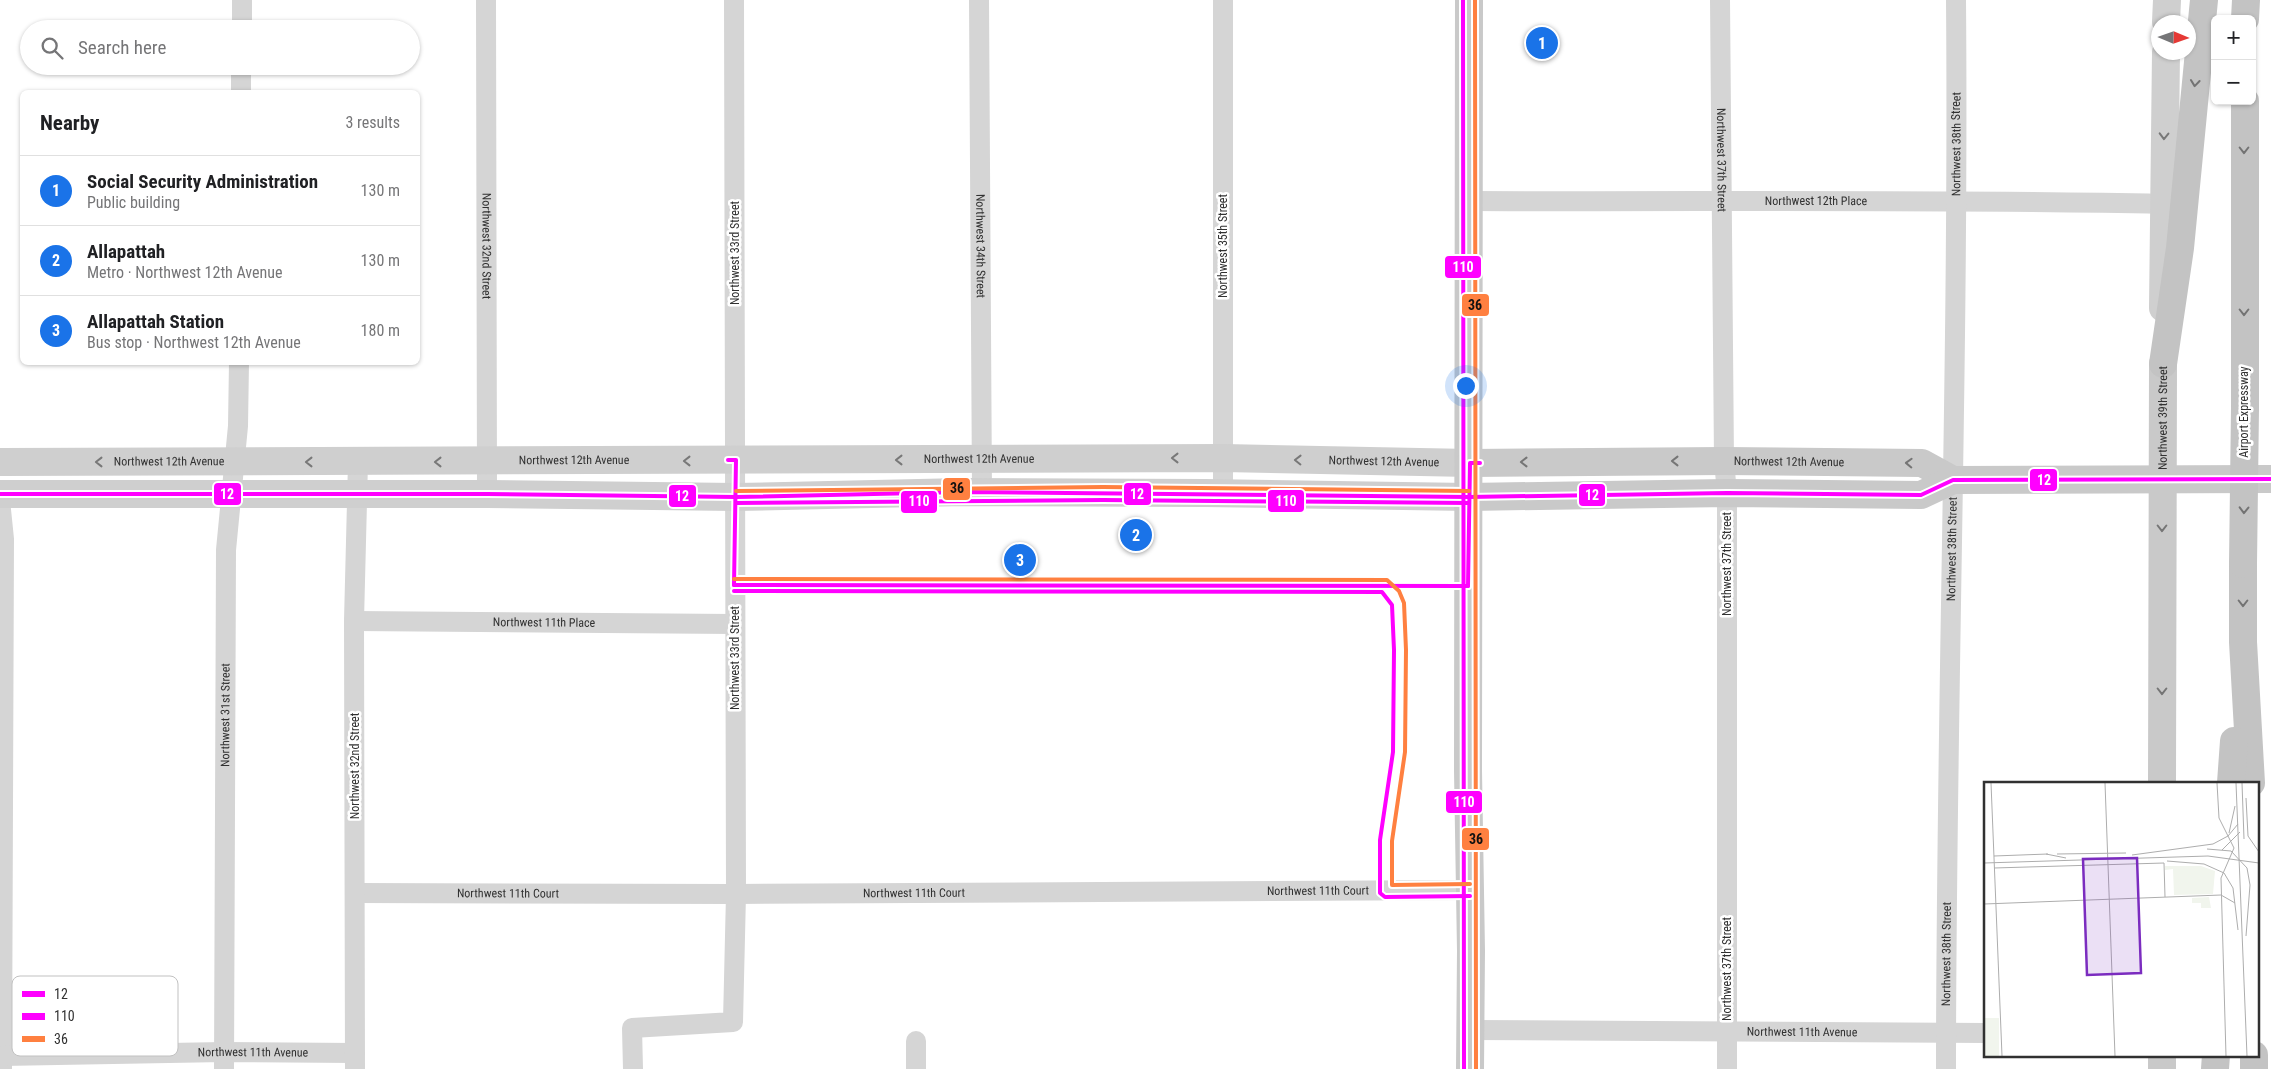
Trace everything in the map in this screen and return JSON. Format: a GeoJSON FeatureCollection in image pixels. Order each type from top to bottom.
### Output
{"type":"FeatureCollection","features":[{"type":"Feature","properties":{"kind":"highway"},"geometry":{"type":"LineString","coordinates":[[2163,364],[2180,248],[2204,0]]}},
{"type":"Feature","properties":{"kind":"highway"},"geometry":{"type":"LineString","coordinates":[[2245,15],[2246,0]]}},
{"type":"Feature","properties":{"kind":"highway","name":"Airport Expressway"},"geometry":{"type":"LineString","coordinates":[[2245,105],[2243,642],[2251,782]]}},
{"type":"Feature","properties":{"kind":"highway"},"geometry":{"type":"LineString","coordinates":[[2231,782],[2243,642]]}},
{"type":"Feature","properties":{"kind":"highway"},"geometry":{"type":"LineString","coordinates":[[2216,1056],[2216,1069]]}},
{"type":"Feature","properties":{"kind":"highway"},"geometry":{"type":"LineString","coordinates":[[2254,1056],[2254,1069]]}},
{"type":"Feature","properties":{"kind":"main road"},"geometry":{"type":"LineString","coordinates":[[1470,0],[1468,771],[1470,1069]]}},
{"type":"Feature","properties":{"kind":"main road"},"geometry":{"type":"LineString","coordinates":[[2166,15],[2167,0]]}},
{"type":"Feature","properties":{"kind":"main road","name":"Northwest 39th Street"},"geometry":{"type":"LineString","coordinates":[[2162,782],[2162,204],[2166,60]]}},
{"type":"Feature","properties":{"kind":"main road","name":"Northwest 12th Avenue"},"geometry":{"type":"LineString","coordinates":[[0,462],[487,462],[1224,458],[1470,463],[1724,461],[1922,464],[1953,480]]}},
{"type":"Feature","properties":{"kind":"main road","name":"Northwest 12th Avenue"},"geometry":{"type":"LineString","coordinates":[[0,494],[736,496],[982,492],[1469,497],[1727,493],[1921,495],[1953,480],[2271,479]]}},
{"type":"Feature","properties":{"kind":"main road"},"geometry":{"type":"LineString","coordinates":[[2162,1056],[2162,1069]]}},
{"type":"Feature","properties":{"kind":"street"},"geometry":{"type":"LineString","coordinates":[[242,0],[242,20]]}},
{"type":"Feature","properties":{"kind":"street","name":"Northwest 32nd Street"},"geometry":{"type":"LineString","coordinates":[[486,0],[487,494]]}},
{"type":"Feature","properties":{"kind":"street","name":"Northwest 33rd Street"},"geometry":{"type":"LineString","coordinates":[[633,1069],[632,1028],[733,1022],[736,894],[734,0]]}},
{"type":"Feature","properties":{"kind":"street","name":"Northwest 34th Street"},"geometry":{"type":"LineString","coordinates":[[980,0],[982,492]]}},
{"type":"Feature","properties":{"kind":"street","name":"Northwest 35th Street"},"geometry":{"type":"LineString","coordinates":[[1223,0],[1223,493]]}},
{"type":"Feature","properties":{"kind":"street","name":"Northwest 37th Street"},"geometry":{"type":"LineString","coordinates":[[1720,0],[1724,461],[1727,493],[1728,1069]]}},
{"type":"Feature","properties":{"kind":"street","name":"Northwest 38th Street"},"geometry":{"type":"LineString","coordinates":[[1946,1069],[1958,200],[1956,0]]}},
{"type":"Feature","properties":{"kind":"street"},"geometry":{"type":"LineString","coordinates":[[241,75],[241,90]]}},
{"type":"Feature","properties":{"kind":"street","name":"Northwest 12th Place"},"geometry":{"type":"LineString","coordinates":[[1470,201],[1721,202],[1958,200],[2162,204]]}},
{"type":"Feature","properties":{"kind":"street","name":"Northwest 31st Street"},"geometry":{"type":"LineString","coordinates":[[224,1060],[226,550],[238,426],[239,365]]}},
{"type":"Feature","properties":{"kind":"street","name":"Northwest 32nd Street"},"geometry":{"type":"LineString","coordinates":[[355,1061],[354,621],[358,462]]}},
{"type":"Feature","properties":{"kind":"street"},"geometry":{"type":"LineString","coordinates":[[0,500],[4,539],[2,1062]]}},
{"type":"Feature","properties":{"kind":"street","name":"Northwest 11th Place"},"geometry":{"type":"LineString","coordinates":[[354,621],[734,624]]}},
{"type":"Feature","properties":{"kind":"street","name":"Northwest 11th Court"},"geometry":{"type":"LineString","coordinates":[[356,894],[1470,890]]}},
{"type":"Feature","properties":{"kind":"street","name":"Northwest 11th Avenue"},"geometry":{"type":"LineString","coordinates":[[1471,1030],[1984,1033]]}},
{"type":"Feature","properties":{"kind":"street"},"geometry":{"type":"LineString","coordinates":[[916,1041],[916,1069]]}},
{"type":"Feature","properties":{"kind":"street","name":"Northwest 11th Avenue"},"geometry":{"type":"LineString","coordinates":[[2,1062],[355,1061]]}},
{"type":"Feature","properties":{"kind":"transit line","name":"110"},"geometry":{"type":"LineString","coordinates":[[1463,0],[1464,1069]]}},
{"type":"Feature","properties":{"kind":"transit line","name":"36"},"geometry":{"type":"LineString","coordinates":[[1475,0],[1476,1069]]}},
{"type":"Feature","properties":{"kind":"transit line","name":"12"},"geometry":{"type":"LineString","coordinates":[[728,460],[736,460],[734,585]]}},
{"type":"Feature","properties":{"kind":"transit line","name":"12"},"geometry":{"type":"LineString","coordinates":[[1468,586],[1470,463],[1480,463]]}},
{"type":"Feature","properties":{"kind":"transit line","name":"12"},"geometry":{"type":"LineString","coordinates":[[0,494],[487,494],[736,497],[963,492],[1469,497],[1727,493],[1921,495],[1953,480],[2271,479]]}},
{"type":"Feature","properties":{"kind":"transit line","name":"36"},"geometry":{"type":"LineString","coordinates":[[736,491],[1103,487],[1469,491]]}},
{"type":"Feature","properties":{"kind":"transit line","name":"110"},"geometry":{"type":"LineString","coordinates":[[736,503],[1103,500],[1469,503]]}},
{"type":"Feature","properties":{"kind":"transit line","name":"36"},"geometry":{"type":"LineString","coordinates":[[734,579],[1387,580],[1399,591],[1404,603],[1406,650],[1405,752],[1392,841],[1392,885],[1470,884]]}},
{"type":"Feature","properties":{"kind":"transit line","name":"12"},"geometry":{"type":"LineString","coordinates":[[734,585],[1468,586]]}},
{"type":"Feature","properties":{"kind":"transit line","name":"110"},"geometry":{"type":"LineString","coordinates":[[734,591],[1382,592],[1392,605],[1394,650],[1393,752],[1380,840],[1380,893],[1385,897],[1470,896]]}},
{"type":"Feature","properties":{"kind":"place","name":"Social Security Administration"},"geometry":{"type":"Point","coordinates":[1542,43]}},
{"type":"Feature","properties":{"kind":"place","name":"Allapattah"},"geometry":{"type":"Point","coordinates":[1136,535]}},
{"type":"Feature","properties":{"kind":"place","name":"Allapattah Station"},"geometry":{"type":"Point","coordinates":[1020,560]}}]}
